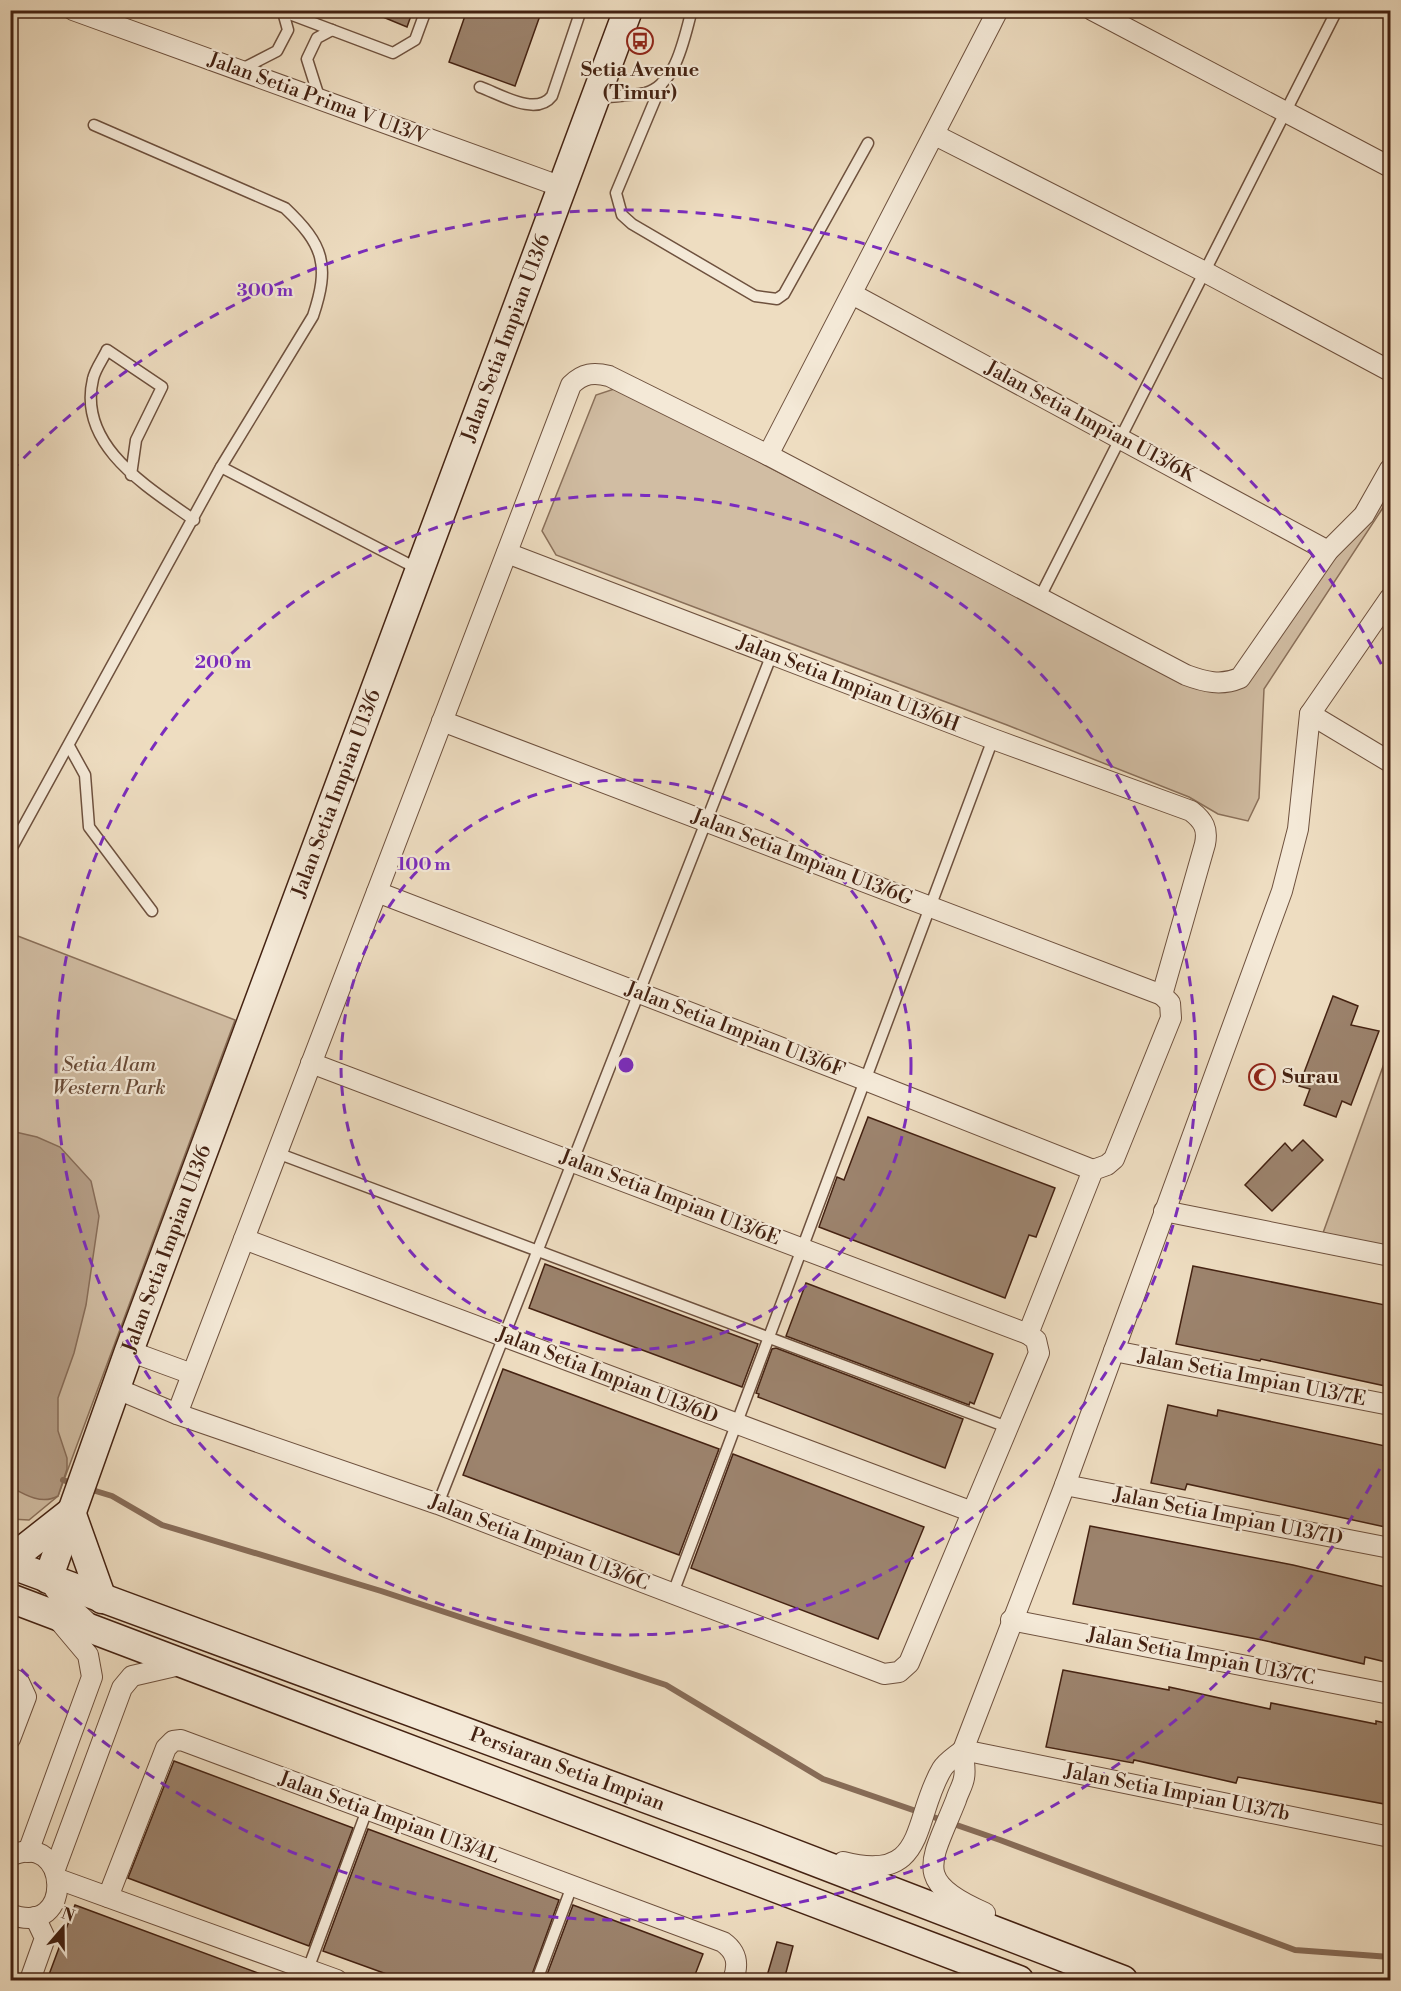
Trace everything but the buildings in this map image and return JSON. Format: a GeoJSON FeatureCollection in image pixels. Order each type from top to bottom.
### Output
{"type":"FeatureCollection","features":[{"type":"Feature","properties":{"kind":"street","name":"Jalan Setia Prima V U13/V"},"geometry":{"type":"LineString","coordinates":[[73,10],[562,187]]}},
{"type":"Feature","properties":{"kind":"street","name":"Jalan Setia Impian U13/6"},"geometry":{"type":"LineString","coordinates":[[48,1579],[115,1388],[628,10]]}},
{"type":"Feature","properties":{"kind":"street"},"geometry":{"type":"LineString","coordinates":[[768,455],[998,10]]}},
{"type":"Feature","properties":{"kind":"street"},"geometry":{"type":"LineString","coordinates":[[1092,10],[1390,167]]}},
{"type":"Feature","properties":{"kind":"street"},"geometry":{"type":"LineString","coordinates":[[935,135],[1390,370]]}},
{"type":"Feature","properties":{"kind":"street","name":"Jalan Setia Impian U13/6K"},"geometry":{"type":"LineString","coordinates":[[852,294],[1328,551]]}},
{"type":"Feature","properties":{"kind":"street"},"geometry":{"type":"LineString","coordinates":[[177,1414],[571,385],[578,378],[588,374],[609,376],[768,455],[1186,675],[1200,680],[1228,683],[1240,678],[1328,551],[1364,515],[1390,469]]}},
{"type":"Feature","properties":{"kind":"street","name":"Jalan Setia Impian U13/6H"},"geometry":{"type":"LineString","coordinates":[[507,553],[993,739],[1191,811],[1204,824],[1207,834],[1162,995]]}},
{"type":"Feature","properties":{"kind":"street"},"geometry":{"type":"LineString","coordinates":[[1046,1951],[993,1916],[960,1902],[939,1885],[932,1870],[939,1843],[965,1778],[963,1750],[1011,1620],[1065,1485],[1282,891],[1298,829],[1310,714],[1390,598]]}},
{"type":"Feature","properties":{"kind":"street"},"geometry":{"type":"LineString","coordinates":[[1310,714],[1390,762]]}},
{"type":"Feature","properties":{"kind":"street","name":"Jalan Setia Impian U13/6G"},"geometry":{"type":"LineString","coordinates":[[442,721],[1162,995]]}},
{"type":"Feature","properties":{"kind":"street","name":"Jalan Setia Impian U13/6F"},"geometry":{"type":"LineString","coordinates":[[377,892],[1093,1170]]}},
{"type":"Feature","properties":{"kind":"street"},"geometry":{"type":"LineString","coordinates":[[970,1511],[1039,1353],[1036,1340],[1028,1334],[1093,1170],[1107,1165],[1114,1159],[1136,1110],[1171,1018],[1170,1003],[1162,995]]}},
{"type":"Feature","properties":{"kind":"street","name":"Jalan Setia Impian U13/6E"},"geometry":{"type":"LineString","coordinates":[[311,1063],[1028,1334]]}},
{"type":"Feature","properties":{"kind":"street"},"geometry":{"type":"LineString","coordinates":[[1164,1210],[1390,1256]]}},
{"type":"Feature","properties":{"kind":"street","name":"Jalan Setia Impian U13/6D"},"geometry":{"type":"LineString","coordinates":[[244,1239],[970,1511]]}},
{"type":"Feature","properties":{"kind":"street"},"geometry":{"type":"LineString","coordinates":[[129,1351],[192,1374]]}},
{"type":"Feature","properties":{"kind":"street","name":"Jalan Setia Impian U13/7E"},"geometry":{"type":"LineString","coordinates":[[1114,1351],[1390,1405]]}},
{"type":"Feature","properties":{"kind":"street","name":"Jalan Setia Impian U13/6C"},"geometry":{"type":"LineString","coordinates":[[115,1388],[177,1414],[438,1504],[884,1674],[899,1672],[909,1663],[970,1511]]}},
{"type":"Feature","properties":{"kind":"street","name":"Jalan Setia Impian U13/7D"},"geometry":{"type":"LineString","coordinates":[[1065,1485],[1390,1548]]}},
{"type":"Feature","properties":{"kind":"street"},"geometry":{"type":"LineString","coordinates":[[10,1562],[73,1508],[102,1599]]}},
{"type":"Feature","properties":{"kind":"street","name":"Persiaran Setia Impian"},"geometry":{"type":"LineString","coordinates":[[10,1562],[48,1579],[756,1839],[1046,1951],[1070,1971],[1123,1980]]}},
{"type":"Feature","properties":{"kind":"street"},"geometry":{"type":"LineString","coordinates":[[48,1579],[72,1609],[98,1630]]}},
{"type":"Feature","properties":{"kind":"street","name":"Persiaran Setia Impian"},"geometry":{"type":"LineString","coordinates":[[10,1598],[1020,1980]]}},
{"type":"Feature","properties":{"kind":"street"},"geometry":{"type":"LineString","coordinates":[[53,1614],[88,1655],[92,1677],[48,1797],[20,1854],[44,1858],[57,1874],[108,1897],[306,1975],[337,1980]]}},
{"type":"Feature","properties":{"kind":"street","name":"Jalan Setia Impian U13/7C"},"geometry":{"type":"LineString","coordinates":[[1011,1620],[1390,1694]]}},
{"type":"Feature","properties":{"kind":"street"},"geometry":{"type":"LineString","coordinates":[[10,1914],[26,1918],[35,1917],[52,1905],[57,1896],[57,1874],[76,1808],[122,1688],[132,1676],[187,1664]]}},
{"type":"Feature","properties":{"kind":"street"},"geometry":{"type":"LineString","coordinates":[[10,1677],[19,1682],[26,1697],[10,1739]]}},
{"type":"Feature","properties":{"kind":"street","name":"Jalan Setia Impian U13/4L"},"geometry":{"type":"LineString","coordinates":[[108,1897],[166,1748],[173,1741],[181,1740],[723,1942],[732,1948],[737,1958],[733,1980]]}},
{"type":"Feature","properties":{"kind":"street"},"geometry":{"type":"LineString","coordinates":[[756,1839],[865,1868],[895,1862],[912,1848],[943,1768],[963,1750]]}},
{"type":"Feature","properties":{"kind":"street","name":"Jalan Setia Impian U13/7b"},"geometry":{"type":"LineString","coordinates":[[963,1750],[1390,1837]]}},
{"type":"Feature","properties":{"kind":"street"},"geometry":{"type":"LineString","coordinates":[[48,1797],[76,1808]]}},
{"type":"Feature","properties":{"kind":"street"},"geometry":{"type":"LineString","coordinates":[[30,1980],[45,1938],[35,1917]]}},
{"type":"Feature","properties":{"kind":"lane"},"geometry":{"type":"LineString","coordinates":[[281,11],[393,53],[415,39],[426,10]]}},
{"type":"Feature","properties":{"kind":"lane"},"geometry":{"type":"LineString","coordinates":[[480,87],[522,103],[536,106],[546,103],[552,96],[581,10]]}},
{"type":"Feature","properties":{"kind":"lane"},"geometry":{"type":"LineString","coordinates":[[692,10],[674,68],[662,83],[616,193],[622,215],[632,224],[755,296],[777,299],[784,294],[868,143]]}},
{"type":"Feature","properties":{"kind":"lane"},"geometry":{"type":"LineString","coordinates":[[1040,597],[1337,10]]}},
{"type":"Feature","properties":{"kind":"lane"},"geometry":{"type":"LineString","coordinates":[[240,70],[277,51],[288,30],[281,11]]}},
{"type":"Feature","properties":{"kind":"lane"},"geometry":{"type":"LineString","coordinates":[[320,99],[307,59],[317,38],[332,30]]}},
{"type":"Feature","properties":{"kind":"lane"},"geometry":{"type":"LineString","coordinates":[[595,98],[647,93],[662,83]]}},
{"type":"Feature","properties":{"kind":"lane"},"geometry":{"type":"LineString","coordinates":[[10,851],[194,520],[221,467],[314,316],[322,289],[324,268],[317,248],[303,226],[285,208],[94,125]]}},
{"type":"Feature","properties":{"kind":"lane"},"geometry":{"type":"LineString","coordinates":[[131,475],[136,440],[162,387],[107,350],[93,379],[95,429],[131,475],[194,520]]}},
{"type":"Feature","properties":{"kind":"lane"},"geometry":{"type":"LineString","coordinates":[[221,467],[420,569]]}},
{"type":"Feature","properties":{"kind":"lane"},"geometry":{"type":"LineString","coordinates":[[438,1504],[772,654]]}},
{"type":"Feature","properties":{"kind":"lane"},"geometry":{"type":"LineString","coordinates":[[673,1593],[993,739]]}},
{"type":"Feature","properties":{"kind":"lane"},"geometry":{"type":"LineString","coordinates":[[69,746],[85,775],[89,827],[152,911]]}},
{"type":"Feature","properties":{"kind":"lane"},"geometry":{"type":"LineString","coordinates":[[277,1153],[1007,1427]]}},
{"type":"Feature","properties":{"kind":"lane"},"geometry":{"type":"LineString","coordinates":[[306,1975],[367,1810]]}},
{"type":"Feature","properties":{"kind":"lane"},"geometry":{"type":"LineString","coordinates":[[537,1980],[572,1886]]}},
{"type":"Feature","properties":{"kind":"green space"},"geometry":{"type":"Polygon","coordinates":[[[617,388],[1187,685],[1226,680],[1345,525],[1390,457],[1390,497],[1264,689],[1259,798],[1248,821],[1218,814],[1189,797],[1007,725],[556,555],[542,531],[596,395],[617,388]]]}},
{"type":"Feature","properties":{"kind":"green space","name":"Setia Alam Western Park"},"geometry":{"type":"Polygon","coordinates":[[[10,933],[235,1020],[58,1496],[29,1520],[10,1519],[10,933]]]}},
{"type":"Feature","properties":{"kind":"green space"},"geometry":{"type":"Polygon","coordinates":[[[1390,1047],[1390,1247],[1323,1233],[1390,1047]]]}},
{"type":"Feature","properties":{"kind":"shaded area"},"geometry":{"type":"Polygon","coordinates":[[[11,1131],[37,1137],[60,1147],[91,1181],[99,1216],[86,1305],[74,1353],[58,1398],[58,1431],[67,1458],[67,1469],[58,1496],[46,1500],[34,1498],[11,1487],[11,1131]]]}},
{"type":"Feature","properties":{"kind":"waterway"},"geometry":{"type":"LineString","coordinates":[[63,1480],[74,1484]]}},
{"type":"Feature","properties":{"kind":"waterway"},"geometry":{"type":"LineString","coordinates":[[89,1489],[112,1496],[162,1525],[381,1591],[666,1685],[823,1779],[1000,1840],[1295,1950],[1390,1957]]}},
{"type":"Feature","properties":{"kind":"place","name":"Setia Avenue (Timur)"},"geometry":{"type":"Point","coordinates":[640,41]}},
{"type":"Feature","properties":{"kind":"place","name":"Surau"},"geometry":{"type":"Point","coordinates":[1262,1077]}}]}
